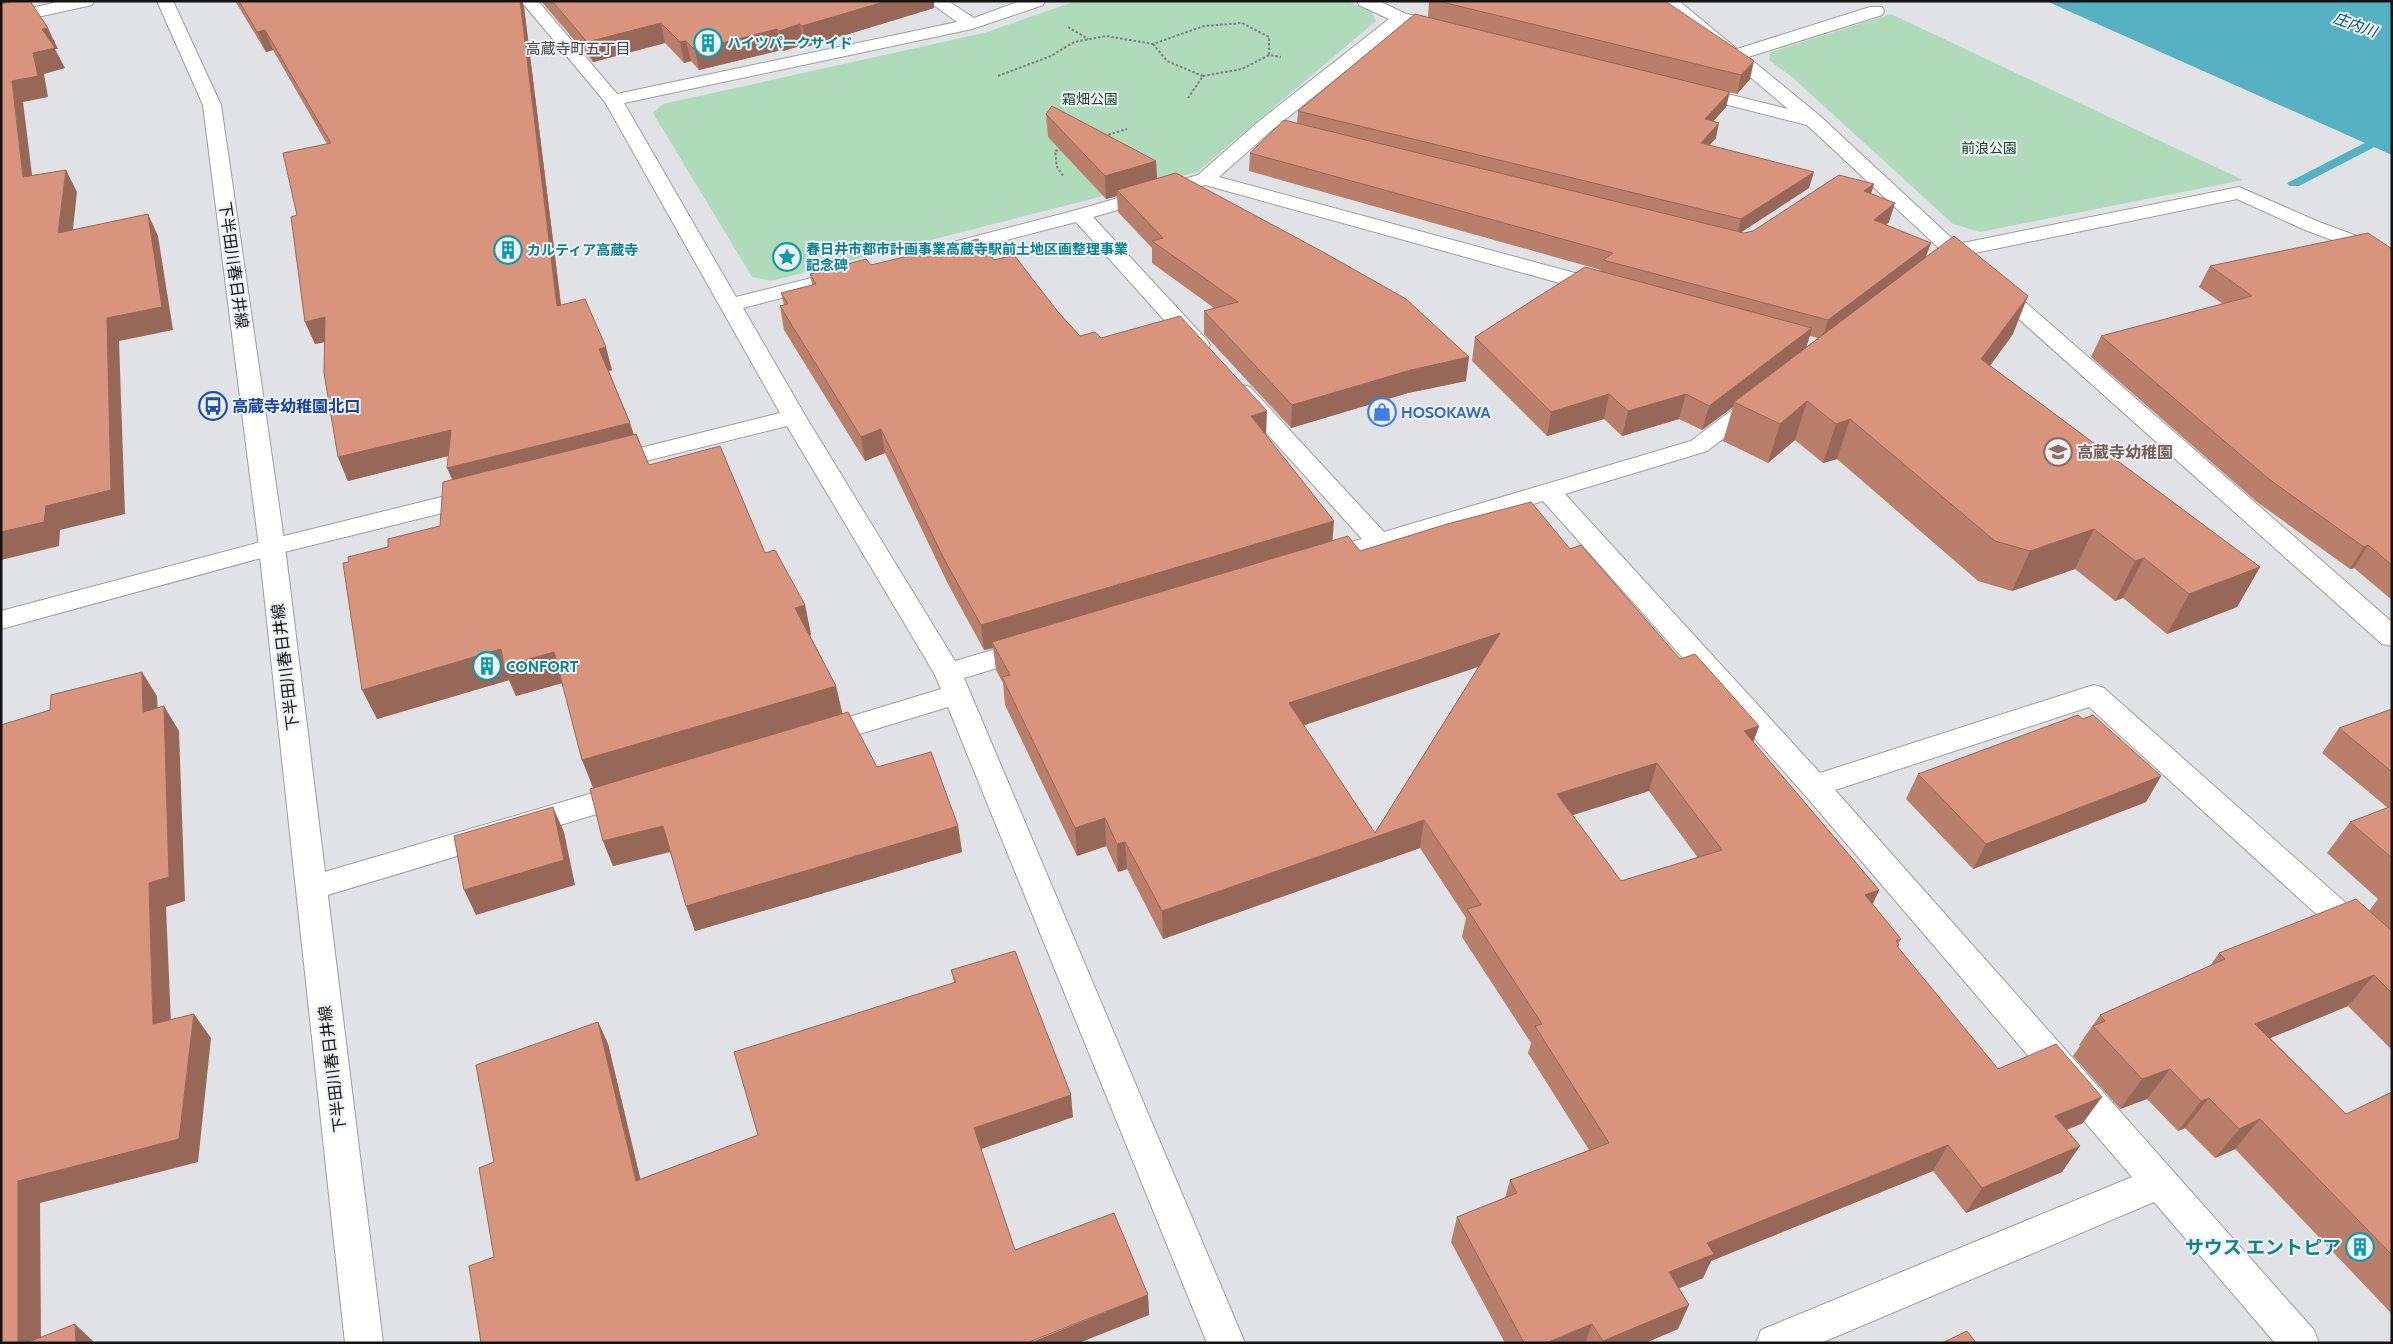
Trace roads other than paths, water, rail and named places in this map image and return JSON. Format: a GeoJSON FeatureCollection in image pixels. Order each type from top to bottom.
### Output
{"type":"FeatureCollection","features":[{"type":"Feature","properties":{"kind":"street"},"geometry":{"type":"LineString","coordinates":[[1,20],[86,1]]}},
{"type":"Feature","properties":{"kind":"street","name":"下半田川春日井線"},"geometry":{"type":"LineString","coordinates":[[165,1],[212,105],[272,547],[364,1343]]}},
{"type":"Feature","properties":{"kind":"street"},"geometry":{"type":"LineString","coordinates":[[529,1],[613,100],[794,417],[952,684],[1226,1343]]}},
{"type":"Feature","properties":{"kind":"street"},"geometry":{"type":"LineString","coordinates":[[936,1],[972,24]]}},
{"type":"Feature","properties":{"kind":"street"},"geometry":{"type":"LineString","coordinates":[[613,100],[972,24],[1037,1]]}},
{"type":"Feature","properties":{"kind":"street"},"geometry":{"type":"LineString","coordinates":[[1365,1],[1401,18],[1430,25]]}},
{"type":"Feature","properties":{"kind":"street"},"geometry":{"type":"LineString","coordinates":[[1668,1],[1813,120],[1852,170],[1954,251],[2392,637]]}},
{"type":"Feature","properties":{"kind":"street"},"geometry":{"type":"LineString","coordinates":[[1734,56],[1876,11]]}},
{"type":"Feature","properties":{"kind":"street"},"geometry":{"type":"LineString","coordinates":[[929,254],[1080,215],[1205,179],[1265,126],[1401,18]]}},
{"type":"Feature","properties":{"kind":"street"},"geometry":{"type":"LineString","coordinates":[[1679,87],[1813,120]]}},
{"type":"Feature","properties":{"kind":"street"},"geometry":{"type":"LineString","coordinates":[[1265,126],[1284,131]]}},
{"type":"Feature","properties":{"kind":"street"},"geometry":{"type":"LineString","coordinates":[[1205,179],[1626,294]]}},
{"type":"Feature","properties":{"kind":"street"},"geometry":{"type":"LineString","coordinates":[[1916,280],[1954,251],[2239,193],[2312,226],[2392,256]]}},
{"type":"Feature","properties":{"kind":"street"},"geometry":{"type":"LineString","coordinates":[[1080,215],[1379,542]]}},
{"type":"Feature","properties":{"kind":"street"},"geometry":{"type":"LineString","coordinates":[[730,305],[863,271]]}},
{"type":"Feature","properties":{"kind":"street"},"geometry":{"type":"LineString","coordinates":[[1304,565],[1699,446],[1774,389]]}},
{"type":"Feature","properties":{"kind":"street"},"geometry":{"type":"LineString","coordinates":[[591,467],[794,417]]}},
{"type":"Feature","properties":{"kind":"street"},"geometry":{"type":"LineString","coordinates":[[1,620],[272,547],[504,489]]}},
{"type":"Feature","properties":{"kind":"street"},"geometry":{"type":"LineString","coordinates":[[1549,492],[1814,786],[2300,1343]]}},
{"type":"Feature","properties":{"kind":"street"},"geometry":{"type":"LineString","coordinates":[[795,743],[952,684],[1051,642]]}},
{"type":"Feature","properties":{"kind":"street"},"geometry":{"type":"LineString","coordinates":[[1814,786],[2094,695],[2392,964]]}},
{"type":"Feature","properties":{"kind":"street"},"geometry":{"type":"LineString","coordinates":[[311,888],[652,786]]}},
{"type":"Feature","properties":{"kind":"street"},"geometry":{"type":"LineString","coordinates":[[1774,1343],[2160,1182]]}},
{"type":"Feature","properties":{"kind":"water","name":"庄内川"},"geometry":{"type":"Polygon","coordinates":[[[2046,1],[2392,1],[2392,155],[2046,1]]]}},
{"type":"Feature","properties":{"kind":"waterway"},"geometry":{"type":"LineString","coordinates":[[2294,183],[2392,133]]}},
{"type":"Feature","properties":{"kind":"place","name":"ハイツパークサイド"},"geometry":{"type":"Point","coordinates":[708,43]}},
{"type":"Feature","properties":{"kind":"place","name":"カルティア高蔵寺"},"geometry":{"type":"Point","coordinates":[508,250]}},
{"type":"Feature","properties":{"kind":"place","name":"春日井市都市計画事業高蔵寺駅前土地区画整理事業 記念碑"},"geometry":{"type":"Point","coordinates":[787,257]}},
{"type":"Feature","properties":{"kind":"place","name":"高蔵寺幼稚園北口"},"geometry":{"type":"Point","coordinates":[213,406]}},
{"type":"Feature","properties":{"kind":"place","name":"HOSOKAWA"},"geometry":{"type":"Point","coordinates":[1382,412]}},
{"type":"Feature","properties":{"kind":"place","name":"高蔵寺幼稚園"},"geometry":{"type":"Point","coordinates":[2058,452]}},
{"type":"Feature","properties":{"kind":"place","name":"CONFORT"},"geometry":{"type":"Point","coordinates":[487,666]}},
{"type":"Feature","properties":{"kind":"place","name":"サウス エントピア"},"geometry":{"type":"Point","coordinates":[2360,1247]}},
{"type":"Feature","properties":{"kind":"district","name":"高蔵寺町五丁目"},"geometry":{"type":"Point","coordinates":[578,49]}},
{"type":"Feature","properties":{"kind":"park label","name":"霜畑公園"},"geometry":{"type":"Point","coordinates":[1090,99]}},
{"type":"Feature","properties":{"kind":"park label","name":"前浪公園"},"geometry":{"type":"Point","coordinates":[1989,148]}}]}
